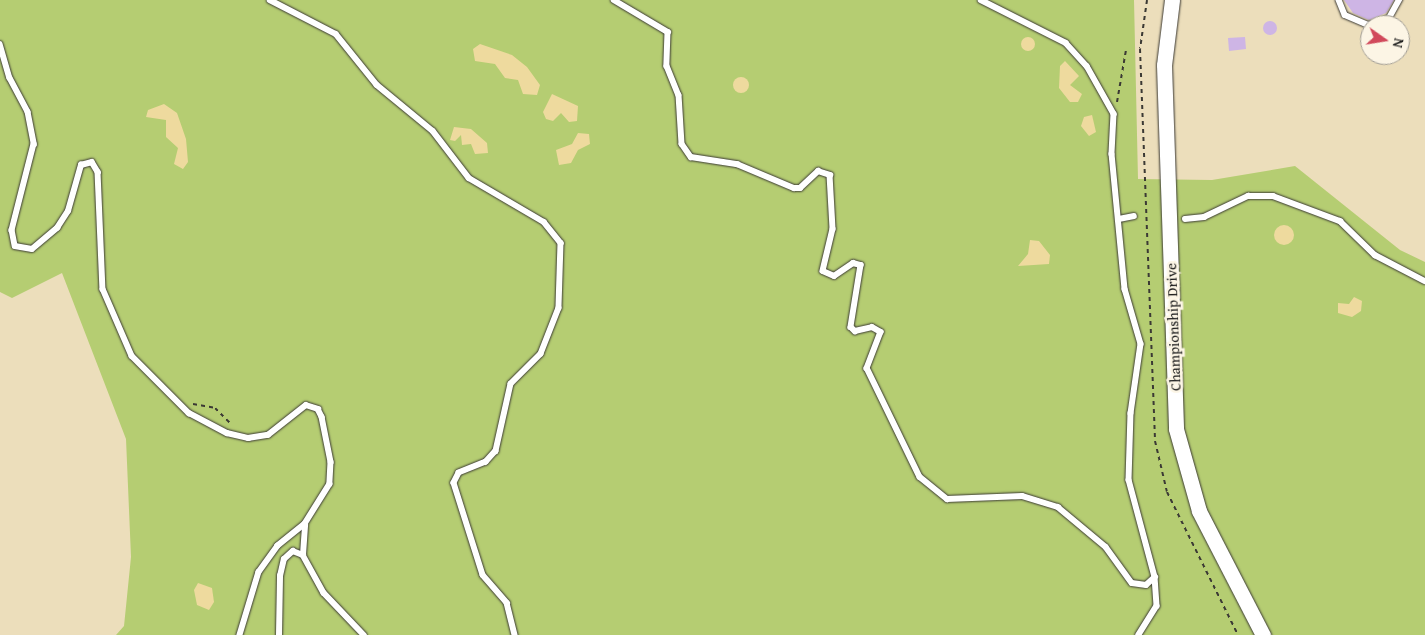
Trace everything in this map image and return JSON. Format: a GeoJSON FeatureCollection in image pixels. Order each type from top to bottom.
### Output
{"type":"FeatureCollection","features":[{"type":"Feature","properties":{"kind":"street","name":"Championship Drive"},"geometry":{"type":"LineString","coordinates":[[1172,0],[1164,65],[1176,429],[1199,511],[1263,635]]}},
{"type":"Feature","properties":{"kind":"lane"},"geometry":{"type":"LineString","coordinates":[[270,0],[336,34],[377,85],[433,131],[469,178],[544,222],[561,243],[559,308],[541,354],[511,384],[494,455],[459,473],[454,483],[483,575],[506,603],[515,635]]}},
{"type":"Feature","properties":{"kind":"lane"},"geometry":{"type":"LineString","coordinates":[[614,0],[668,32],[667,66],[679,95],[682,144],[691,157],[737,164],[794,188],[800,188],[818,171],[830,175],[833,228],[823,271],[834,276],[853,263],[861,265],[851,326],[855,331],[872,327],[881,332],[867,368],[920,477],[947,499],[1022,496],[1050,502],[1106,547],[1132,583],[1146,585],[1155,577]]}},
{"type":"Feature","properties":{"kind":"lane"},"geometry":{"type":"LineString","coordinates":[[981,0],[1066,43],[1087,66],[1114,116],[1112,154],[1125,289],[1141,344],[1131,413],[1129,480],[1155,577],[1157,606],[1139,635]]}},
{"type":"Feature","properties":{"kind":"lane"},"geometry":{"type":"LineString","coordinates":[[1338,0],[1345,15],[1368,25],[1389,18],[1399,0]]}},
{"type":"Feature","properties":{"kind":"lane"},"geometry":{"type":"LineString","coordinates":[[0,44],[10,78],[28,112],[34,144],[13,226],[14,243],[28,250],[53,232],[68,211],[81,165],[94,163],[103,288],[132,356],[181,405],[204,424],[243,437],[272,434],[301,407],[318,409],[332,474],[305,524],[278,546],[259,572],[240,635]]}},
{"type":"Feature","properties":{"kind":"lane"},"geometry":{"type":"LineString","coordinates":[[1185,219],[1204,217],[1248,196],[1273,196],[1340,221],[1375,255],[1425,281]]}},
{"type":"Feature","properties":{"kind":"lane"},"geometry":{"type":"LineString","coordinates":[[1119,219],[1134,216]]}},
{"type":"Feature","properties":{"kind":"lane"},"geometry":{"type":"LineString","coordinates":[[305,524],[303,555],[324,593],[364,635]]}},
{"type":"Feature","properties":{"kind":"lane"},"geometry":{"type":"LineString","coordinates":[[279,635],[282,566],[289,553],[303,555]]}},
{"type":"Feature","properties":{"kind":"path"},"geometry":{"type":"LineString","coordinates":[[1114,116],[1126,50]]}},
{"type":"Feature","properties":{"kind":"path"},"geometry":{"type":"LineString","coordinates":[[181,405],[215,408],[243,437]]}},
{"type":"Feature","properties":{"kind":"green space"},"geometry":{"type":"Polygon","coordinates":[[[0,0],[1134,0],[1138,179],[1212,180],[1295,166],[1400,250],[1425,262],[1425,635],[116,635],[124,626],[131,557],[126,439],[62,273],[12,298],[0,292],[0,0]]]}},
{"type":"Feature","properties":{"kind":"sand"},"geometry":{"type":"Polygon","coordinates":[[[1025,37],[1031,37],[1035,44],[1031,51],[1025,51],[1021,47],[1021,41],[1025,37]]]}},
{"type":"Feature","properties":{"kind":"sand"},"geometry":{"type":"Polygon","coordinates":[[[480,44],[512,55],[527,67],[540,85],[537,95],[523,94],[518,80],[505,78],[495,64],[475,61],[473,49],[480,44]]]}},
{"type":"Feature","properties":{"kind":"sand"},"geometry":{"type":"Polygon","coordinates":[[[1065,61],[1079,76],[1070,85],[1082,94],[1078,102],[1070,102],[1059,88],[1060,66],[1065,61]]]}},
{"type":"Feature","properties":{"kind":"sand"},"geometry":{"type":"Polygon","coordinates":[[[741,77],[749,85],[741,93],[733,85],[741,77]]]}},
{"type":"Feature","properties":{"kind":"sand"},"geometry":{"type":"Polygon","coordinates":[[[552,94],[578,106],[577,121],[569,122],[561,113],[553,121],[546,119],[543,112],[552,94]]]}},
{"type":"Feature","properties":{"kind":"sand"},"geometry":{"type":"Polygon","coordinates":[[[164,104],[177,113],[186,139],[188,162],[183,169],[174,164],[178,148],[166,137],[166,120],[146,117],[148,110],[164,104]]]}},
{"type":"Feature","properties":{"kind":"sand"},"geometry":{"type":"Polygon","coordinates":[[[1092,115],[1096,132],[1089,136],[1081,126],[1084,117],[1092,115]]]}},
{"type":"Feature","properties":{"kind":"sand"},"geometry":{"type":"Polygon","coordinates":[[[454,127],[471,129],[487,143],[488,153],[475,154],[471,144],[462,145],[461,135],[455,141],[450,140],[454,127]]]}},
{"type":"Feature","properties":{"kind":"sand"},"geometry":{"type":"Polygon","coordinates":[[[578,133],[589,134],[590,144],[578,150],[571,163],[559,165],[556,150],[572,144],[578,133]]]}},
{"type":"Feature","properties":{"kind":"sand"},"geometry":{"type":"Polygon","coordinates":[[[1284,225],[1291,228],[1294,235],[1291,242],[1284,245],[1277,242],[1274,235],[1277,228],[1284,225]]]}},
{"type":"Feature","properties":{"kind":"sand"},"geometry":{"type":"Polygon","coordinates":[[[1030,240],[1039,241],[1050,255],[1049,264],[1018,266],[1028,254],[1030,240]]]}},
{"type":"Feature","properties":{"kind":"sand"},"geometry":{"type":"Polygon","coordinates":[[[1354,297],[1362,301],[1361,311],[1352,317],[1338,313],[1338,303],[1349,304],[1354,297]]]}},
{"type":"Feature","properties":{"kind":"sand"},"geometry":{"type":"Polygon","coordinates":[[[198,583],[212,588],[214,602],[209,610],[197,605],[194,590],[198,583]]]}},
{"type":"Feature","properties":{"kind":"building"},"geometry":{"type":"Polygon","coordinates":[[[1344,0],[1394,0],[1386,13],[1381,15],[1360,16],[1353,13],[1344,0]]]}},
{"type":"Feature","properties":{"kind":"building"},"geometry":{"type":"Polygon","coordinates":[[[1267,21],[1273,21],[1277,28],[1273,35],[1267,35],[1263,31],[1263,25],[1267,21]]]}},
{"type":"Feature","properties":{"kind":"building"},"geometry":{"type":"Polygon","coordinates":[[[1245,37],[1246,49],[1229,51],[1228,38],[1245,37]]]}}]}
